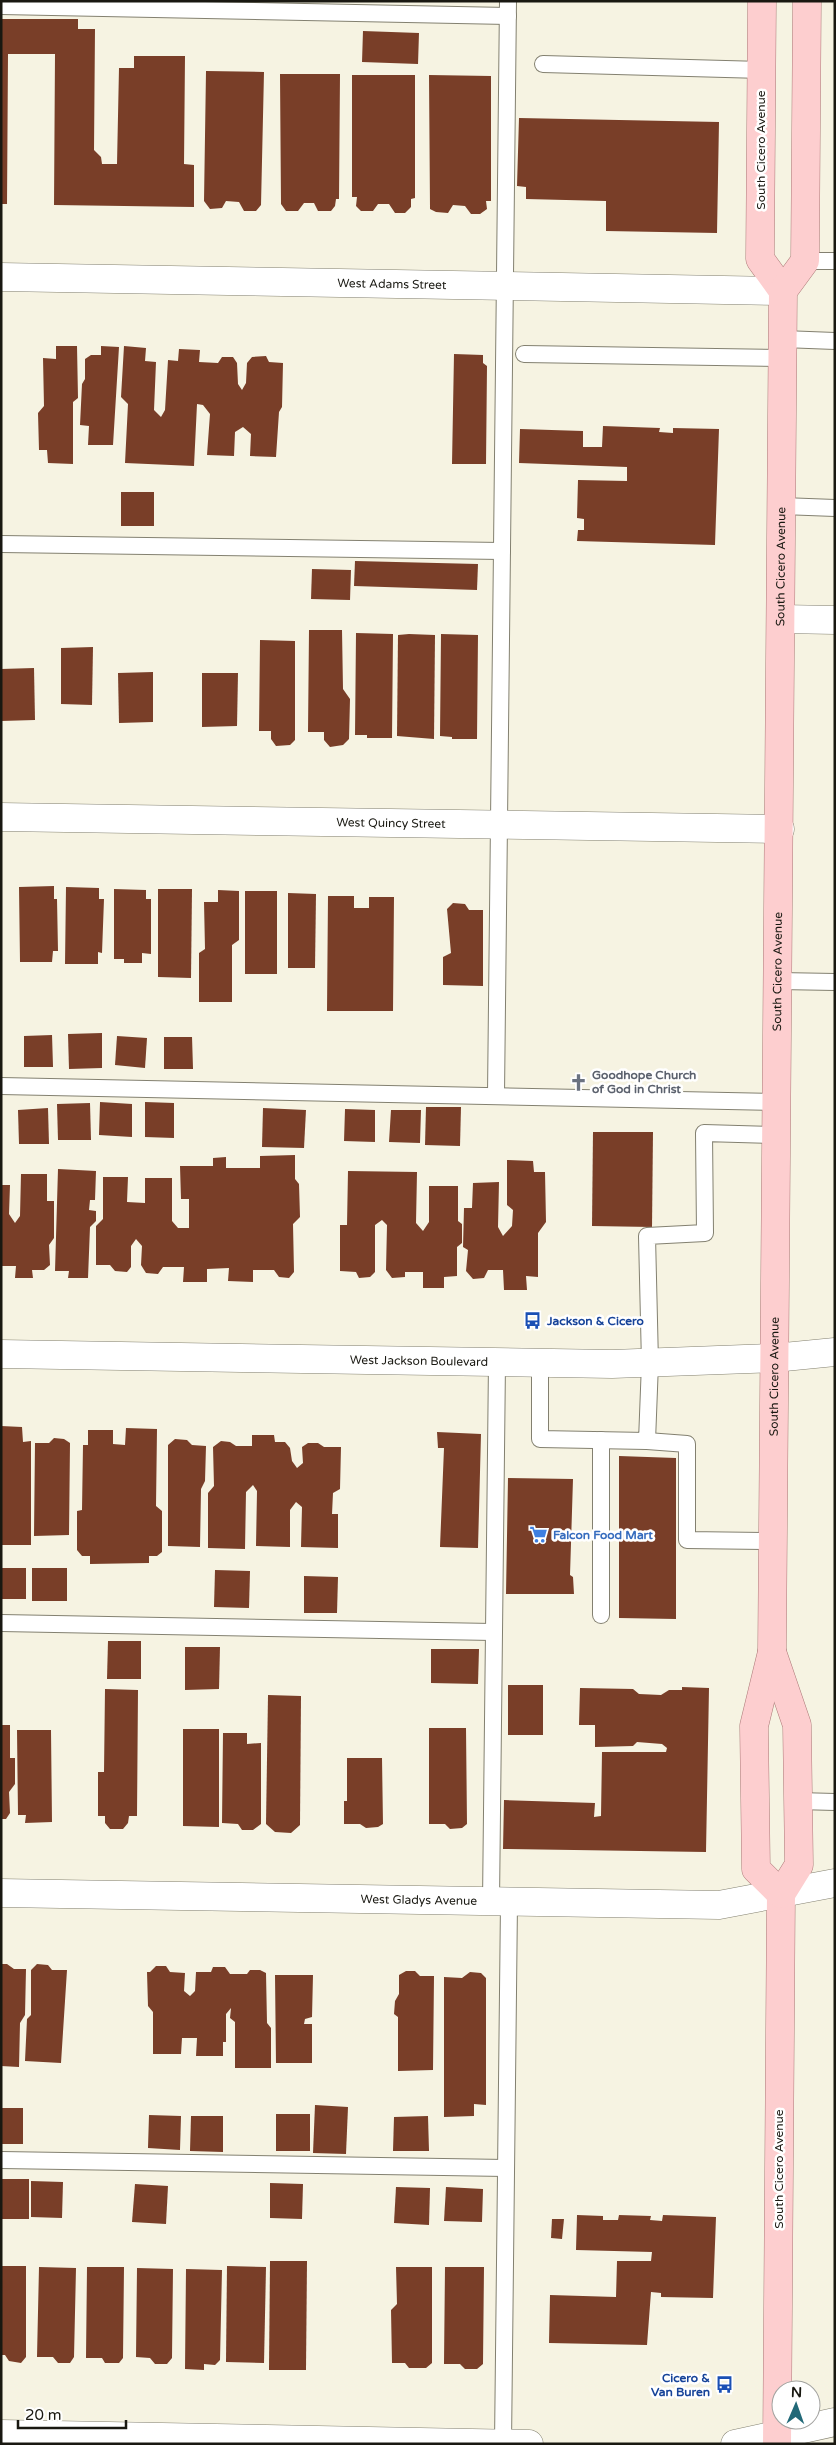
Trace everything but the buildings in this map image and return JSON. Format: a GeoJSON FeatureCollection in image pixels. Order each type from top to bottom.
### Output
{"type":"FeatureCollection","features":[{"type":"Feature","properties":{"kind":"main road","name":"South Cicero Avenue"},"geometry":{"type":"LineString","coordinates":[[762,1],[760,259],[783,292],[783,348],[772,1652],[754,1726],[756,1869],[781,1894]]}},
{"type":"Feature","properties":{"kind":"main road"},"geometry":{"type":"LineString","coordinates":[[783,292],[805,261],[807,1]]}},
{"type":"Feature","properties":{"kind":"main road","name":"South Cicero Avenue"},"geometry":{"type":"LineString","coordinates":[[772,1652],[797,1725],[799,1865],[781,1894],[777,2440]]}},
{"type":"Feature","properties":{"kind":"street","name":"West Adams Street"},"geometry":{"type":"LineString","coordinates":[[1,277],[505,285],[783,292]]}},
{"type":"Feature","properties":{"kind":"street"},"geometry":{"type":"LineString","coordinates":[[781,620],[835,620]]}},
{"type":"Feature","properties":{"kind":"street","name":"West Quincy Street"},"geometry":{"type":"LineString","coordinates":[[1,817],[780,829]]}},
{"type":"Feature","properties":{"kind":"street","name":"West Jackson Boulevard"},"geometry":{"type":"LineString","coordinates":[[1,1354],[540,1363],[650,1363],[774,1358],[835,1352]]}},
{"type":"Feature","properties":{"kind":"street","name":"West Gladys Avenue"},"geometry":{"type":"LineString","coordinates":[[1,1893],[719,1905],[835,1883]]}},
{"type":"Feature","properties":{"kind":"street"},"geometry":{"type":"LineString","coordinates":[[735,2444],[777,2440],[835,2422]]}},
{"type":"Feature","properties":{"kind":"street"},"geometry":{"type":"LineString","coordinates":[[1,2434],[529,2444]]}},
{"type":"Feature","properties":{"kind":"lane"},"geometry":{"type":"LineString","coordinates":[[1,6],[508,8],[496,1095]]}},
{"type":"Feature","properties":{"kind":"lane"},"geometry":{"type":"LineString","coordinates":[[543,64],[762,70]]}},
{"type":"Feature","properties":{"kind":"lane"},"geometry":{"type":"LineString","coordinates":[[805,261],[835,261]]}},
{"type":"Feature","properties":{"kind":"lane"},"geometry":{"type":"LineString","coordinates":[[524,354],[783,348],[835,341]]}},
{"type":"Feature","properties":{"kind":"lane"},"geometry":{"type":"LineString","coordinates":[[782,506],[835,508]]}},
{"type":"Feature","properties":{"kind":"lane"},"geometry":{"type":"LineString","coordinates":[[1,544],[502,551]]}},
{"type":"Feature","properties":{"kind":"lane"},"geometry":{"type":"LineString","coordinates":[[779,981],[835,982]]}},
{"type":"Feature","properties":{"kind":"lane"},"geometry":{"type":"LineString","coordinates":[[1,1086],[777,1102]]}},
{"type":"Feature","properties":{"kind":"lane"},"geometry":{"type":"LineString","coordinates":[[647,1441],[650,1363],[647,1236],[704,1232],[704,1133],[777,1135]]}},
{"type":"Feature","properties":{"kind":"lane"},"geometry":{"type":"LineString","coordinates":[[497,1362],[493,1632],[506,2168],[503,2444]]}},
{"type":"Feature","properties":{"kind":"lane"},"geometry":{"type":"LineString","coordinates":[[540,1363],[540,1439],[647,1441],[687,1444],[687,1540],[774,1541]]}},
{"type":"Feature","properties":{"kind":"lane"},"geometry":{"type":"LineString","coordinates":[[601,1440],[601,1615]]}},
{"type":"Feature","properties":{"kind":"lane"},"geometry":{"type":"LineString","coordinates":[[1,1623],[493,1632]]}},
{"type":"Feature","properties":{"kind":"lane"},"geometry":{"type":"LineString","coordinates":[[798,1801],[835,1802]]}},
{"type":"Feature","properties":{"kind":"lane"},"geometry":{"type":"LineString","coordinates":[[1,2160],[506,2168]]}},
{"type":"Feature","properties":{"kind":"place","name":"Goodhope Church of God in Christ"},"geometry":{"type":"Point","coordinates":[578,1082]}},
{"type":"Feature","properties":{"kind":"place","name":"Jackson & Cicero"},"geometry":{"type":"Point","coordinates":[533,1321]}},
{"type":"Feature","properties":{"kind":"place","name":"Falcon Food Mart"},"geometry":{"type":"Point","coordinates":[539,1535]}},
{"type":"Feature","properties":{"kind":"place","name":"Cicero & Van Buren"},"geometry":{"type":"Point","coordinates":[724,2385]}}]}
